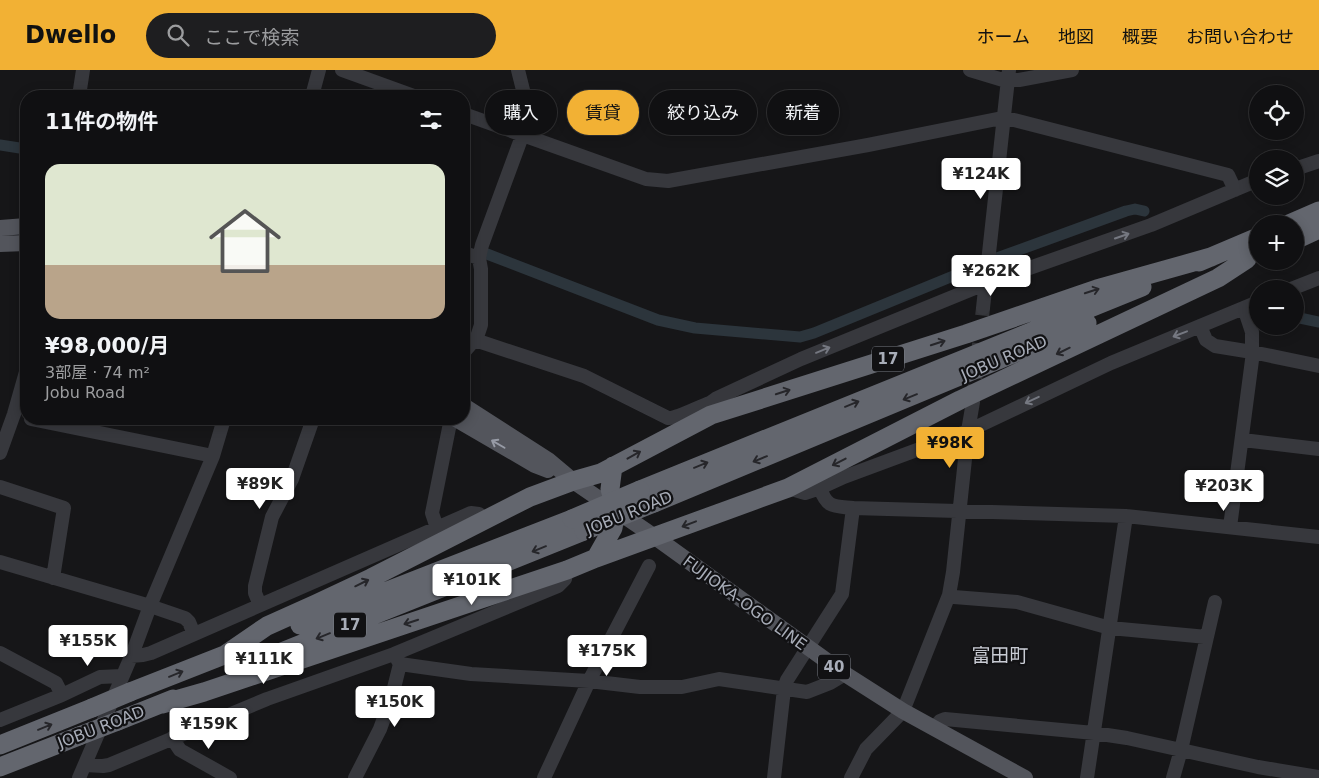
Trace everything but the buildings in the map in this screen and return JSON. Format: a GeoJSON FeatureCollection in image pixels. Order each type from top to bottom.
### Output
{"type":"FeatureCollection","features":[{"type":"Feature","properties":{"kind":"highway"},"geometry":{"type":"LineString","coordinates":[[1304,218],[1319,211]]}},
{"type":"Feature","properties":{"kind":"highway"},"geometry":{"type":"LineString","coordinates":[[1304,236],[1319,229]]}},
{"type":"Feature","properties":{"kind":"highway","name":"JOBU ROAD"},"geometry":{"type":"LineString","coordinates":[[0,767],[162,704],[578,525],[640,490],[1134,290],[1249,241]]}},
{"type":"Feature","properties":{"kind":"highway","name":"17"},"geometry":{"type":"LineString","coordinates":[[226,654],[266,626],[316,604],[486,521],[530,497],[601,473],[711,409],[966,334],[1097,290],[1211,258]]}},
{"type":"Feature","properties":{"kind":"highway","name":"JOBU ROAD"},"geometry":{"type":"LineString","coordinates":[[0,745],[92,708],[126,684],[226,654],[578,525],[654,503],[1100,317],[1249,258]]}},
{"type":"Feature","properties":{"kind":"highway","name":"17"},"geometry":{"type":"LineString","coordinates":[[162,704],[204,692],[567,570],[788,488],[960,400],[1218,278],[1249,259]]}},
{"type":"Feature","properties":{"kind":"highway"},"geometry":{"type":"LineString","coordinates":[[596,558],[611,533],[616,510],[610,489],[614,466]]}},
{"type":"Feature","properties":{"kind":"main road"},"geometry":{"type":"LineString","coordinates":[[0,228],[20,226]]}},
{"type":"Feature","properties":{"kind":"main road"},"geometry":{"type":"LineString","coordinates":[[0,244],[20,243]]}},
{"type":"Feature","properties":{"kind":"main road","name":"FUJIOKA-OGO LINE"},"geometry":{"type":"LineString","coordinates":[[470,410],[548,460],[573,481],[655,537],[845,674],[903,711],[1025,778]]}},
{"type":"Feature","properties":{"kind":"main road","name":"FUJIOKA-OGO LINE"},"geometry":{"type":"LineString","coordinates":[[465,425],[535,465],[573,481]]}},
{"type":"Feature","properties":{"kind":"street"},"geometry":{"type":"LineString","coordinates":[[80,90],[83,70]]}},
{"type":"Feature","properties":{"kind":"street"},"geometry":{"type":"LineString","coordinates":[[314,90],[319,70]]}},
{"type":"Feature","properties":{"kind":"street"},"geometry":{"type":"LineString","coordinates":[[342,70],[397,90]]}},
{"type":"Feature","properties":{"kind":"street"},"geometry":{"type":"LineString","coordinates":[[470,345],[479,332],[482,318],[479,258],[525,128],[524,94],[518,70]]}},
{"type":"Feature","properties":{"kind":"street"},"geometry":{"type":"LineString","coordinates":[[970,70],[993,78],[1009,75],[1019,80],[1072,70]]}},
{"type":"Feature","properties":{"kind":"street"},"geometry":{"type":"LineString","coordinates":[[983,308],[1009,75]]}},
{"type":"Feature","properties":{"kind":"street"},"geometry":{"type":"LineString","coordinates":[[470,116],[646,179],[668,181],[1004,119],[1228,176],[1235,190]]}},
{"type":"Feature","properties":{"kind":"street"},"geometry":{"type":"LineString","coordinates":[[1304,165],[1319,161]]}},
{"type":"Feature","properties":{"kind":"street"},"geometry":{"type":"LineString","coordinates":[[475,340],[584,376],[668,418],[673,418],[697,406],[711,409],[717,398],[801,359],[987,284],[1151,225],[1249,184]]}},
{"type":"Feature","properties":{"kind":"street"},"geometry":{"type":"LineString","coordinates":[[470,255],[479,258]]}},
{"type":"Feature","properties":{"kind":"street"},"geometry":{"type":"LineString","coordinates":[[1304,284],[1319,278]]}},
{"type":"Feature","properties":{"kind":"street"},"geometry":{"type":"LineString","coordinates":[[788,488],[805,493],[844,476],[968,430],[1112,362],[1249,306]]}},
{"type":"Feature","properties":{"kind":"street"},"geometry":{"type":"LineString","coordinates":[[1230,528],[1243,440],[1252,352],[1252,332],[1244,308]]}},
{"type":"Feature","properties":{"kind":"street"},"geometry":{"type":"LineString","coordinates":[[1200,326],[1206,340],[1215,346],[1319,366]]}},
{"type":"Feature","properties":{"kind":"street"},"geometry":{"type":"LineString","coordinates":[[851,778],[866,749],[903,711],[948,595],[953,572],[968,430],[973,402]]}},
{"type":"Feature","properties":{"kind":"street"},"geometry":{"type":"LineString","coordinates":[[0,453],[20,416]]}},
{"type":"Feature","properties":{"kind":"street"},"geometry":{"type":"LineString","coordinates":[[61,425],[213,456]]}},
{"type":"Feature","properties":{"kind":"street"},"geometry":{"type":"LineString","coordinates":[[82,772],[126,684],[131,656],[213,456],[222,425]]}},
{"type":"Feature","properties":{"kind":"street"},"geometry":{"type":"LineString","coordinates":[[260,605],[255,592],[255,586],[272,517],[292,480],[311,425]]}},
{"type":"Feature","properties":{"kind":"street"},"geometry":{"type":"LineString","coordinates":[[437,528],[432,513],[450,425]]}},
{"type":"Feature","properties":{"kind":"street"},"geometry":{"type":"LineString","coordinates":[[1243,440],[1319,449]]}},
{"type":"Feature","properties":{"kind":"street"},"geometry":{"type":"LineString","coordinates":[[0,487],[64,508],[53,578]]}},
{"type":"Feature","properties":{"kind":"street"},"geometry":{"type":"LineString","coordinates":[[820,488],[828,504],[853,508],[1126,516],[1319,537]]}},
{"type":"Feature","properties":{"kind":"street"},"geometry":{"type":"LineString","coordinates":[[774,778],[784,689],[787,680],[842,594],[853,508]]}},
{"type":"Feature","properties":{"kind":"street"},"geometry":{"type":"LineString","coordinates":[[131,656],[143,656],[260,605],[335,578],[471,513],[479,514],[486,521]]}},
{"type":"Feature","properties":{"kind":"street"},"geometry":{"type":"LineString","coordinates":[[1088,778],[1126,516]]}},
{"type":"Feature","properties":{"kind":"street"},"geometry":{"type":"LineString","coordinates":[[0,562],[185,618],[189,622],[194,634]]}},
{"type":"Feature","properties":{"kind":"street"},"geometry":{"type":"LineString","coordinates":[[544,778],[589,681],[649,566]]}},
{"type":"Feature","properties":{"kind":"street"},"geometry":{"type":"LineString","coordinates":[[82,772],[109,765],[267,699],[368,663],[397,659],[558,586],[565,579],[567,570]]}},
{"type":"Feature","properties":{"kind":"street"},"geometry":{"type":"LineString","coordinates":[[948,595],[1017,602],[1110,628],[1208,637]]}},
{"type":"Feature","properties":{"kind":"street"},"geometry":{"type":"LineString","coordinates":[[1173,778],[1215,602]]}},
{"type":"Feature","properties":{"kind":"street"},"geometry":{"type":"LineString","coordinates":[[362,646],[368,663]]}},
{"type":"Feature","properties":{"kind":"street"},"geometry":{"type":"LineString","coordinates":[[0,653],[56,683],[62,695]]}},
{"type":"Feature","properties":{"kind":"street"},"geometry":{"type":"LineString","coordinates":[[397,659],[471,674],[589,681],[640,687],[682,687],[719,679],[807,692],[830,683],[845,674]]}},
{"type":"Feature","properties":{"kind":"street"},"geometry":{"type":"LineString","coordinates":[[355,778],[380,729],[392,696],[397,659]]}},
{"type":"Feature","properties":{"kind":"street"},"geometry":{"type":"LineString","coordinates":[[0,720],[62,695],[100,677],[126,684]]}},
{"type":"Feature","properties":{"kind":"street"},"geometry":{"type":"LineString","coordinates":[[934,728],[940,720],[945,719],[1094,733],[1127,738],[1258,767],[1315,777]]}},
{"type":"Feature","properties":{"kind":"street"},"geometry":{"type":"LineString","coordinates":[[172,738],[180,750],[230,778]]}},
{"type":"Feature","properties":{"kind":"waterway"},"geometry":{"type":"LineString","coordinates":[[0,145],[20,148]]}},
{"type":"Feature","properties":{"kind":"waterway"},"geometry":{"type":"LineString","coordinates":[[997,258],[1126,211],[1135,209],[1144,211]]}},
{"type":"Feature","properties":{"kind":"waterway"},"geometry":{"type":"LineString","coordinates":[[487,254],[658,320],[695,328],[800,337],[980,265]]}},
{"type":"Feature","properties":{"kind":"waterway"},"geometry":{"type":"LineString","coordinates":[[1304,319],[1319,322]]}},
{"type":"Feature","properties":{"kind":"tunnel"},"geometry":{"type":"LineString","coordinates":[[973,399],[983,308]]}},
{"type":"Feature","properties":{"kind":"district","name":"富田町"},"geometry":{"type":"Point","coordinates":[1000,655]}}]}
